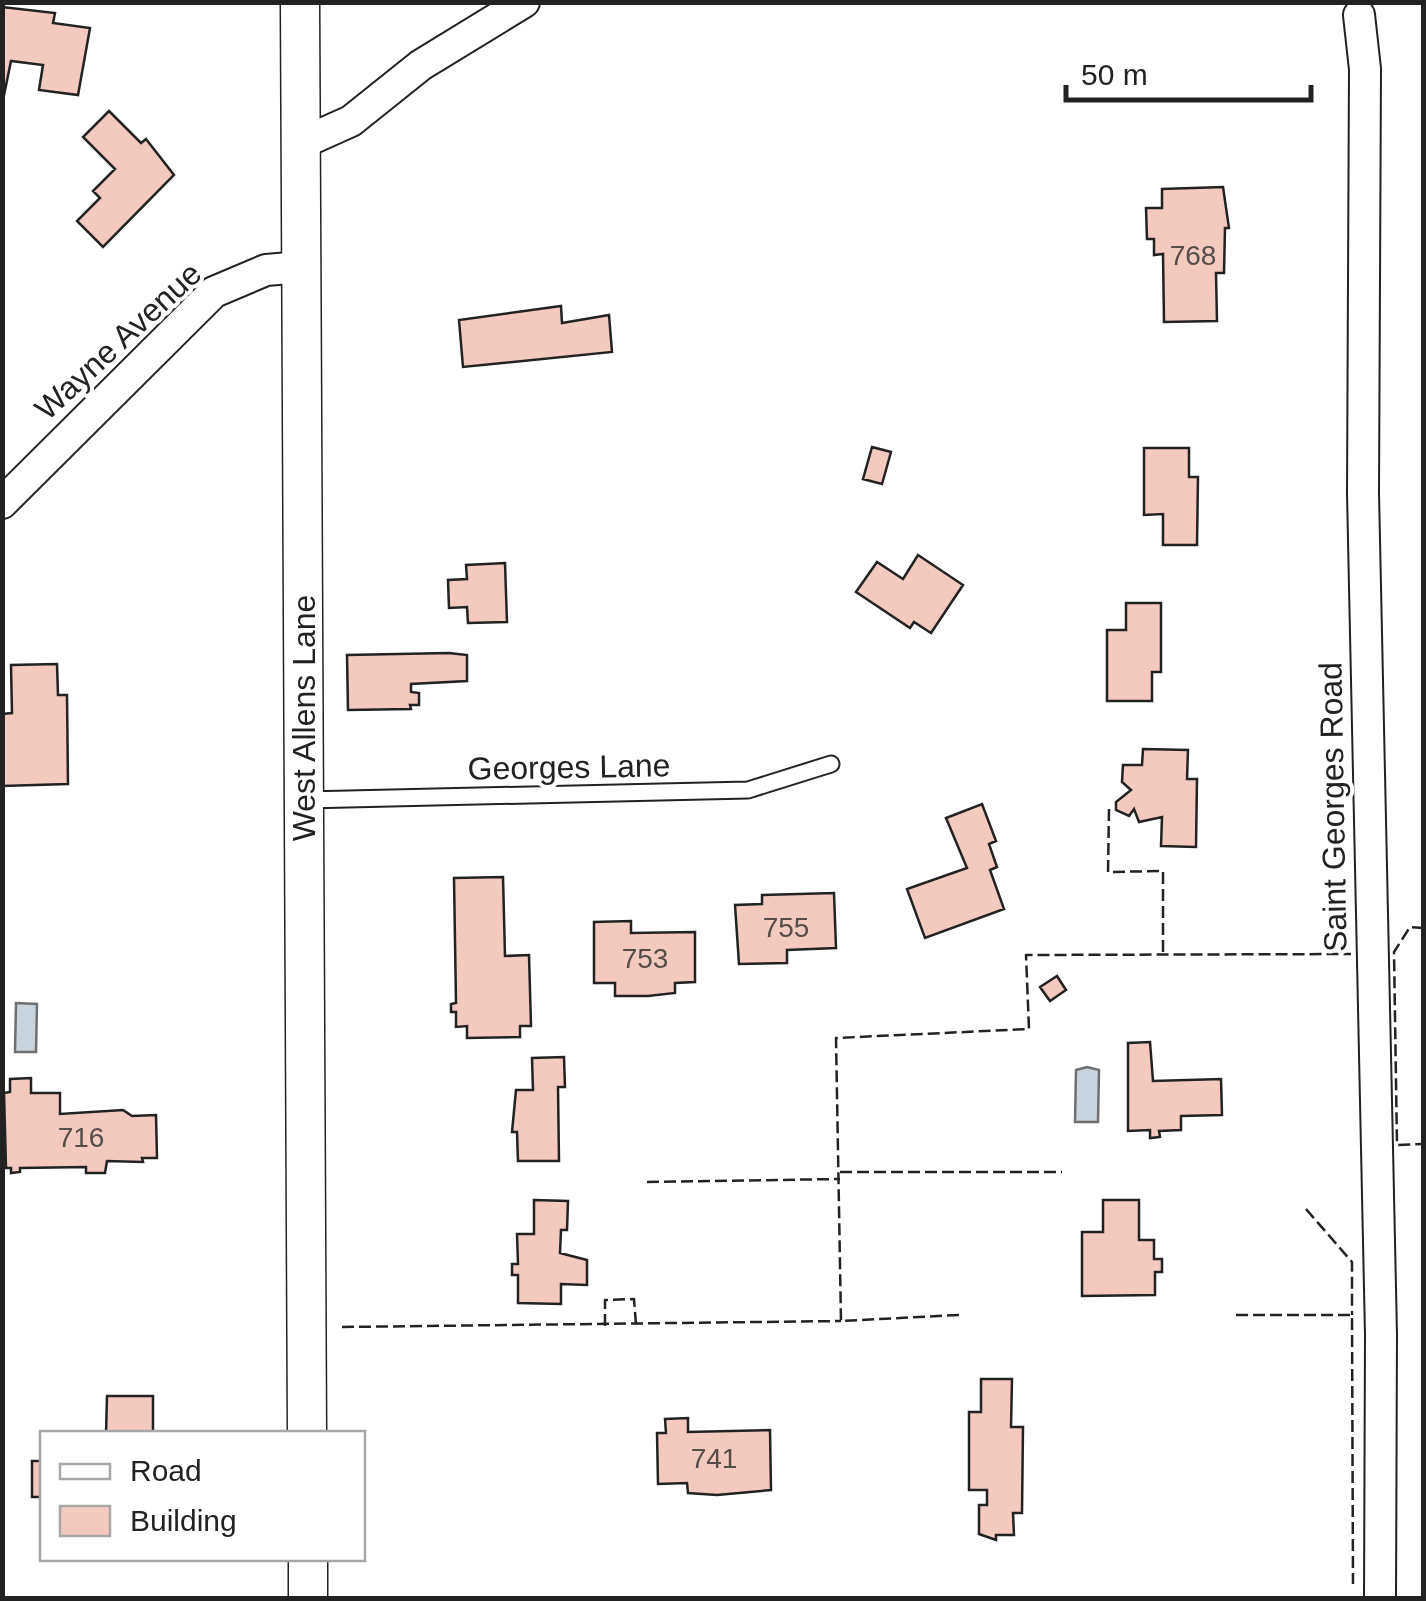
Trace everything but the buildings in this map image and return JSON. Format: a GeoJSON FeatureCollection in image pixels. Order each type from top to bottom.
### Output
{"type":"FeatureCollection","features":[{"type":"Feature","properties":{"kind":"street","name":"West Allens Lane"},"geometry":{"type":"LineString","coordinates":[[300,2],[307,1431]]}},
{"type":"Feature","properties":{"kind":"street"},"geometry":{"type":"LineString","coordinates":[[302,144],[341,127],[420,65],[524,2]]}},
{"type":"Feature","properties":{"kind":"street","name":"Saint Georges Road"},"geometry":{"type":"LineString","coordinates":[[1358,15],[1364,69],[1362,493],[1380,1335],[1380,1598]]}},
{"type":"Feature","properties":{"kind":"street","name":"Wayne Avenue"},"geometry":{"type":"LineString","coordinates":[[2,503],[214,292],[266,270],[302,267]]}},
{"type":"Feature","properties":{"kind":"street"},"geometry":{"type":"LineString","coordinates":[[308,1561],[308,1598]]}},
{"type":"Feature","properties":{"kind":"lane","name":"Georges Lane"},"geometry":{"type":"LineString","coordinates":[[304,800],[731,791],[767,786],[831,764]]}},
{"type":"Feature","properties":{"kind":"shaded area"},"geometry":{"type":"Polygon","coordinates":[[[16,1003],[37,1004],[36,1052],[15,1052],[16,1003]]]}},
{"type":"Feature","properties":{"kind":"shaded area"},"geometry":{"type":"Polygon","coordinates":[[[1076,1070],[1099,1070],[1098,1122],[1075,1122],[1076,1070]]]}},
{"type":"Feature","properties":{"kind":"fence"},"geometry":{"type":"LineString","coordinates":[[1109,809],[1108,872],[1163,871],[1163,954]]}},
{"type":"Feature","properties":{"kind":"fence"},"geometry":{"type":"LineString","coordinates":[[1424,928],[1410,927],[1394,952],[1397,1145],[1424,1144]]}},
{"type":"Feature","properties":{"kind":"fence"},"geometry":{"type":"LineString","coordinates":[[959,1315],[841,1321],[836,1038],[1029,1029],[1026,955],[1351,954]]}},
{"type":"Feature","properties":{"kind":"fence"},"geometry":{"type":"LineString","coordinates":[[840,1172],[1062,1172]]}},
{"type":"Feature","properties":{"kind":"fence"},"geometry":{"type":"LineString","coordinates":[[647,1182],[840,1179]]}},
{"type":"Feature","properties":{"kind":"fence"},"geometry":{"type":"LineString","coordinates":[[1306,1209],[1352,1262],[1352,1315]]}},
{"type":"Feature","properties":{"kind":"fence"},"geometry":{"type":"LineString","coordinates":[[605,1326],[605,1300],[634,1299],[636,1325]]}},
{"type":"Feature","properties":{"kind":"fence"},"geometry":{"type":"LineString","coordinates":[[1236,1315],[1352,1315],[1353,1584]]}},
{"type":"Feature","properties":{"kind":"fence"},"geometry":{"type":"LineString","coordinates":[[342,1327],[841,1321]]}}]}
